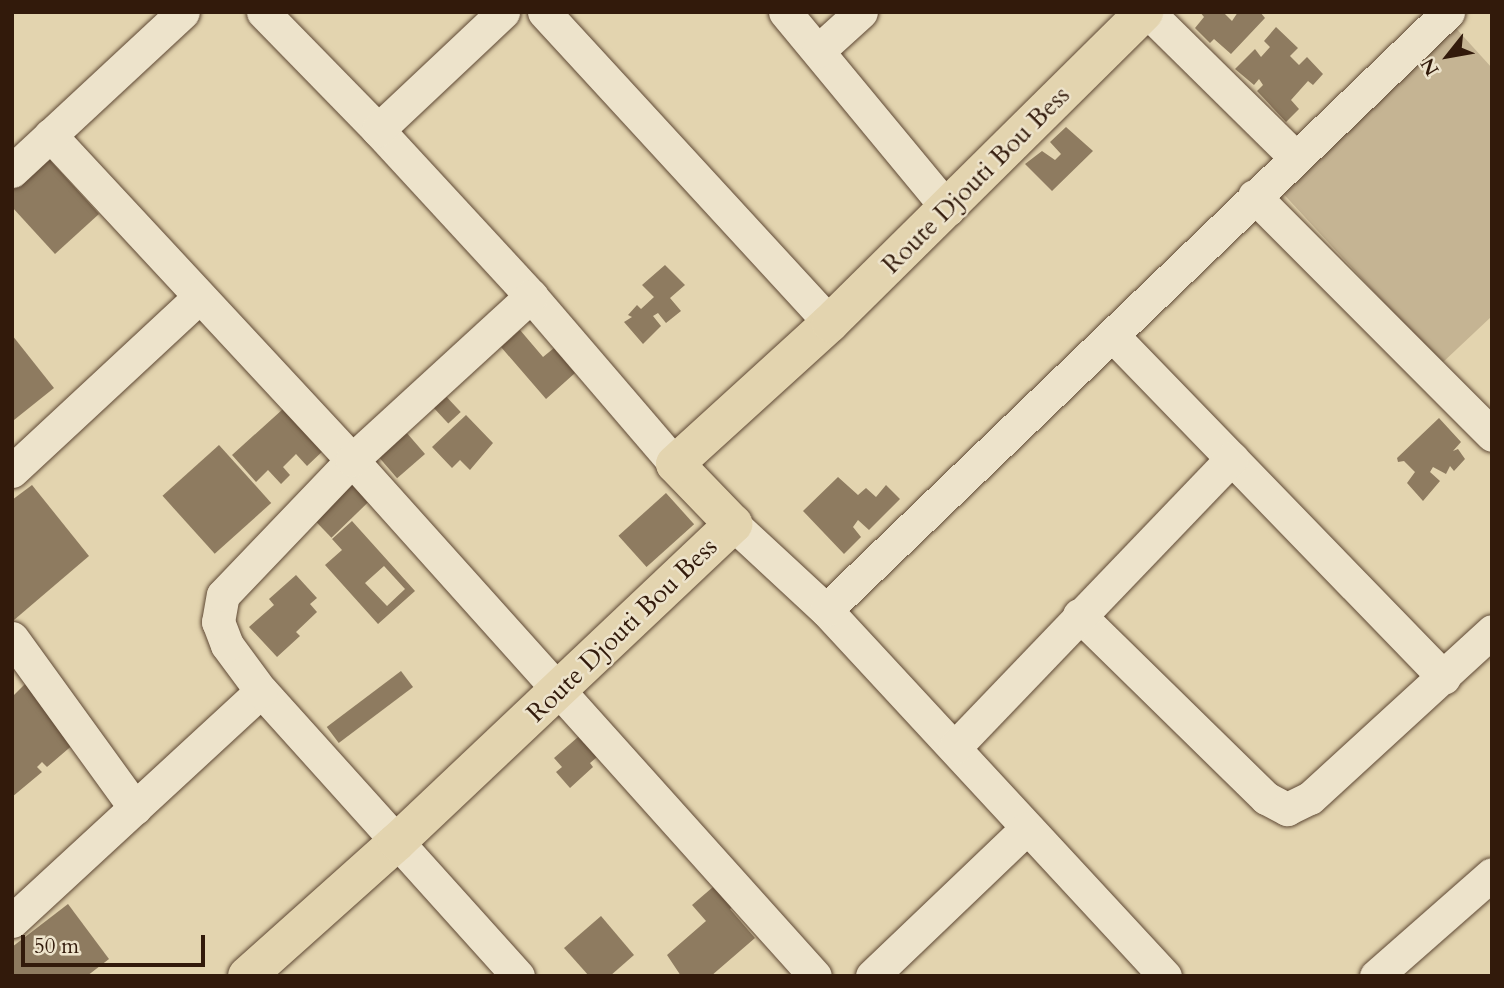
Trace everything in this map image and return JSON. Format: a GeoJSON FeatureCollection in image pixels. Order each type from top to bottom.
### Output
{"type":"FeatureCollection","features":[{"type":"Feature","properties":{"kind":"main road","name":"Route Djouti Bou Bess"},"geometry":{"type":"LineString","coordinates":[[247,976],[397,842],[733,524],[675,464],[830,323],[1146,12]]}},
{"type":"Feature","properties":{"kind":"street"},"geometry":{"type":"LineString","coordinates":[[12,171],[183,12]]}},
{"type":"Feature","properties":{"kind":"street"},"geometry":{"type":"LineString","coordinates":[[263,12],[378,130],[531,296],[675,464]]}},
{"type":"Feature","properties":{"kind":"street"},"geometry":{"type":"LineString","coordinates":[[378,130],[503,12]]}},
{"type":"Feature","properties":{"kind":"street"},"geometry":{"type":"LineString","coordinates":[[544,12],[830,323]]}},
{"type":"Feature","properties":{"kind":"street"},"geometry":{"type":"LineString","coordinates":[[785,12],[948,209]]}},
{"type":"Feature","properties":{"kind":"street"},"geometry":{"type":"LineString","coordinates":[[818,51],[861,12]]}},
{"type":"Feature","properties":{"kind":"street"},"geometry":{"type":"LineString","coordinates":[[1146,12],[1295,157]]}},
{"type":"Feature","properties":{"kind":"street"},"geometry":{"type":"LineString","coordinates":[[826,611],[1448,12]]}},
{"type":"Feature","properties":{"kind":"street"},"geometry":{"type":"LineString","coordinates":[[50,135],[352,460],[815,976]]}},
{"type":"Feature","properties":{"kind":"street"},"geometry":{"type":"LineString","coordinates":[[1254,196],[1492,435]]}},
{"type":"Feature","properties":{"kind":"street"},"geometry":{"type":"LineString","coordinates":[[518,976],[261,691],[227,645],[218,622],[223,595],[352,460],[531,296]]}},
{"type":"Feature","properties":{"kind":"street"},"geometry":{"type":"LineString","coordinates":[[12,471],[199,297]]}},
{"type":"Feature","properties":{"kind":"street"},"geometry":{"type":"LineString","coordinates":[[1112,335],[1444,677]]}},
{"type":"Feature","properties":{"kind":"street"},"geometry":{"type":"LineString","coordinates":[[955,747],[1232,458]]}},
{"type":"Feature","properties":{"kind":"street"},"geometry":{"type":"LineString","coordinates":[[733,524],[826,611],[1165,976]]}},
{"type":"Feature","properties":{"kind":"street"},"geometry":{"type":"LineString","coordinates":[[1079,615],[1266,798],[1286,809],[1310,798],[1492,631]]}},
{"type":"Feature","properties":{"kind":"street"},"geometry":{"type":"LineString","coordinates":[[12,638],[135,807]]}},
{"type":"Feature","properties":{"kind":"street"},"geometry":{"type":"LineString","coordinates":[[12,921],[261,691]]}},
{"type":"Feature","properties":{"kind":"street"},"geometry":{"type":"LineString","coordinates":[[872,976],[1027,828]]}},
{"type":"Feature","properties":{"kind":"street"},"geometry":{"type":"LineString","coordinates":[[1376,976],[1492,874]]}},
{"type":"Feature","properties":{"kind":"shaded area"},"geometry":{"type":"Polygon","coordinates":[[[1453,25],[1492,68],[1492,316],[1441,364],[1278,188],[1453,25]]]}},
{"type":"Feature","properties":{"kind":"building"},"geometry":{"type":"Polygon","coordinates":[[[1200,12],[1223,12],[1232,21],[1238,12],[1260,12],[1265,18],[1231,54],[1214,39],[1210,43],[1195,28],[1204,17],[1200,12]]]}},
{"type":"Feature","properties":{"kind":"building"},"geometry":{"type":"Polygon","coordinates":[[[1276,27],[1298,48],[1290,56],[1299,65],[1307,57],[1323,74],[1313,85],[1308,81],[1291,100],[1299,109],[1286,122],[1257,91],[1263,85],[1259,79],[1254,85],[1235,69],[1255,49],[1261,57],[1270,47],[1264,41],[1276,27]]]}},
{"type":"Feature","properties":{"kind":"building"},"geometry":{"type":"Polygon","coordinates":[[[1066,127],[1093,151],[1052,191],[1025,164],[1042,151],[1055,160],[1061,154],[1050,142],[1066,127]]]}},
{"type":"Feature","properties":{"kind":"building"},"geometry":{"type":"Polygon","coordinates":[[[48,158],[99,214],[55,254],[12,207],[12,190],[48,158]]]}},
{"type":"Feature","properties":{"kind":"building"},"geometry":{"type":"Polygon","coordinates":[[[665,265],[685,285],[670,298],[681,311],[666,323],[658,313],[653,316],[661,326],[643,344],[624,322],[632,317],[628,315],[637,305],[641,309],[654,297],[642,285],[665,265]]]}},
{"type":"Feature","properties":{"kind":"building"},"geometry":{"type":"Polygon","coordinates":[[[520,330],[543,357],[554,348],[575,373],[546,399],[501,347],[520,330]]]}},
{"type":"Feature","properties":{"kind":"building"},"geometry":{"type":"Polygon","coordinates":[[[12,335],[54,388],[14,420],[12,418],[12,335]]]}},
{"type":"Feature","properties":{"kind":"building"},"geometry":{"type":"Polygon","coordinates":[[[443,393],[461,412],[448,424],[431,405],[443,393]]]}},
{"type":"Feature","properties":{"kind":"building"},"geometry":{"type":"Polygon","coordinates":[[[283,409],[326,448],[307,466],[296,454],[283,467],[290,475],[281,484],[268,470],[256,482],[232,455],[283,409]]]}},
{"type":"Feature","properties":{"kind":"building"},"geometry":{"type":"Polygon","coordinates":[[[466,415],[493,443],[470,470],[460,460],[452,468],[432,447],[466,415]]]}},
{"type":"Feature","properties":{"kind":"building"},"geometry":{"type":"Polygon","coordinates":[[[1439,418],[1461,442],[1453,451],[1458,449],[1465,459],[1454,471],[1450,466],[1446,474],[1433,467],[1430,472],[1440,481],[1423,501],[1407,483],[1415,472],[1404,461],[1398,462],[1397,458],[1439,418]]]}},
{"type":"Feature","properties":{"kind":"building"},"geometry":{"type":"Polygon","coordinates":[[[406,432],[425,454],[397,478],[378,456],[406,432]]]}},
{"type":"Feature","properties":{"kind":"building"},"geometry":{"type":"Polygon","coordinates":[[[219,445],[271,503],[215,554],[163,496],[219,445]]]}},
{"type":"Feature","properties":{"kind":"building"},"geometry":{"type":"Polygon","coordinates":[[[838,477],[858,495],[866,488],[876,497],[886,485],[900,499],[869,530],[858,520],[853,527],[861,537],[844,554],[803,511],[838,477]]]}},
{"type":"Feature","properties":{"kind":"building"},"geometry":{"type":"Polygon","coordinates":[[[348,480],[369,502],[331,538],[311,516],[348,480]]]}},
{"type":"Feature","properties":{"kind":"building"},"geometry":{"type":"Polygon","coordinates":[[[32,485],[89,556],[14,620],[12,500],[32,485]]]}},
{"type":"Feature","properties":{"kind":"building"},"geometry":{"type":"Polygon","coordinates":[[[666,493],[694,524],[647,567],[618,536],[666,493]]]}},
{"type":"Feature","properties":{"kind":"building"},"geometry":{"type":"Polygon","coordinates":[[[352,521],[415,591],[378,624],[325,565],[342,550],[332,539],[352,521]],[[384,566],[365,583],[387,606],[405,589],[384,566]]]}},
{"type":"Feature","properties":{"kind":"building"},"geometry":{"type":"Polygon","coordinates":[[[296,575],[317,598],[310,604],[317,612],[296,632],[300,636],[277,657],[249,627],[274,605],[269,599],[296,575]]]}},
{"type":"Feature","properties":{"kind":"building"},"geometry":{"type":"Polygon","coordinates":[[[401,671],[413,687],[339,743],[327,727],[401,671]]]}},
{"type":"Feature","properties":{"kind":"building"},"geometry":{"type":"Polygon","coordinates":[[[29,680],[75,743],[47,767],[42,762],[37,767],[42,772],[12,797],[12,697],[29,680]]]}},
{"type":"Feature","properties":{"kind":"building"},"geometry":{"type":"Polygon","coordinates":[[[586,730],[604,751],[590,763],[593,767],[570,788],[556,772],[562,767],[554,758],[586,730]]]}},
{"type":"Feature","properties":{"kind":"building"},"geometry":{"type":"Polygon","coordinates":[[[720,881],[738,902],[730,909],[755,938],[711,976],[681,976],[667,955],[706,921],[692,905],[720,881]]]}},
{"type":"Feature","properties":{"kind":"building"},"geometry":{"type":"Polygon","coordinates":[[[68,904],[109,959],[87,976],[12,976],[12,947],[68,904]]]}},
{"type":"Feature","properties":{"kind":"building"},"geometry":{"type":"Polygon","coordinates":[[[601,916],[634,955],[610,976],[589,976],[564,948],[601,916]]]}}]}
